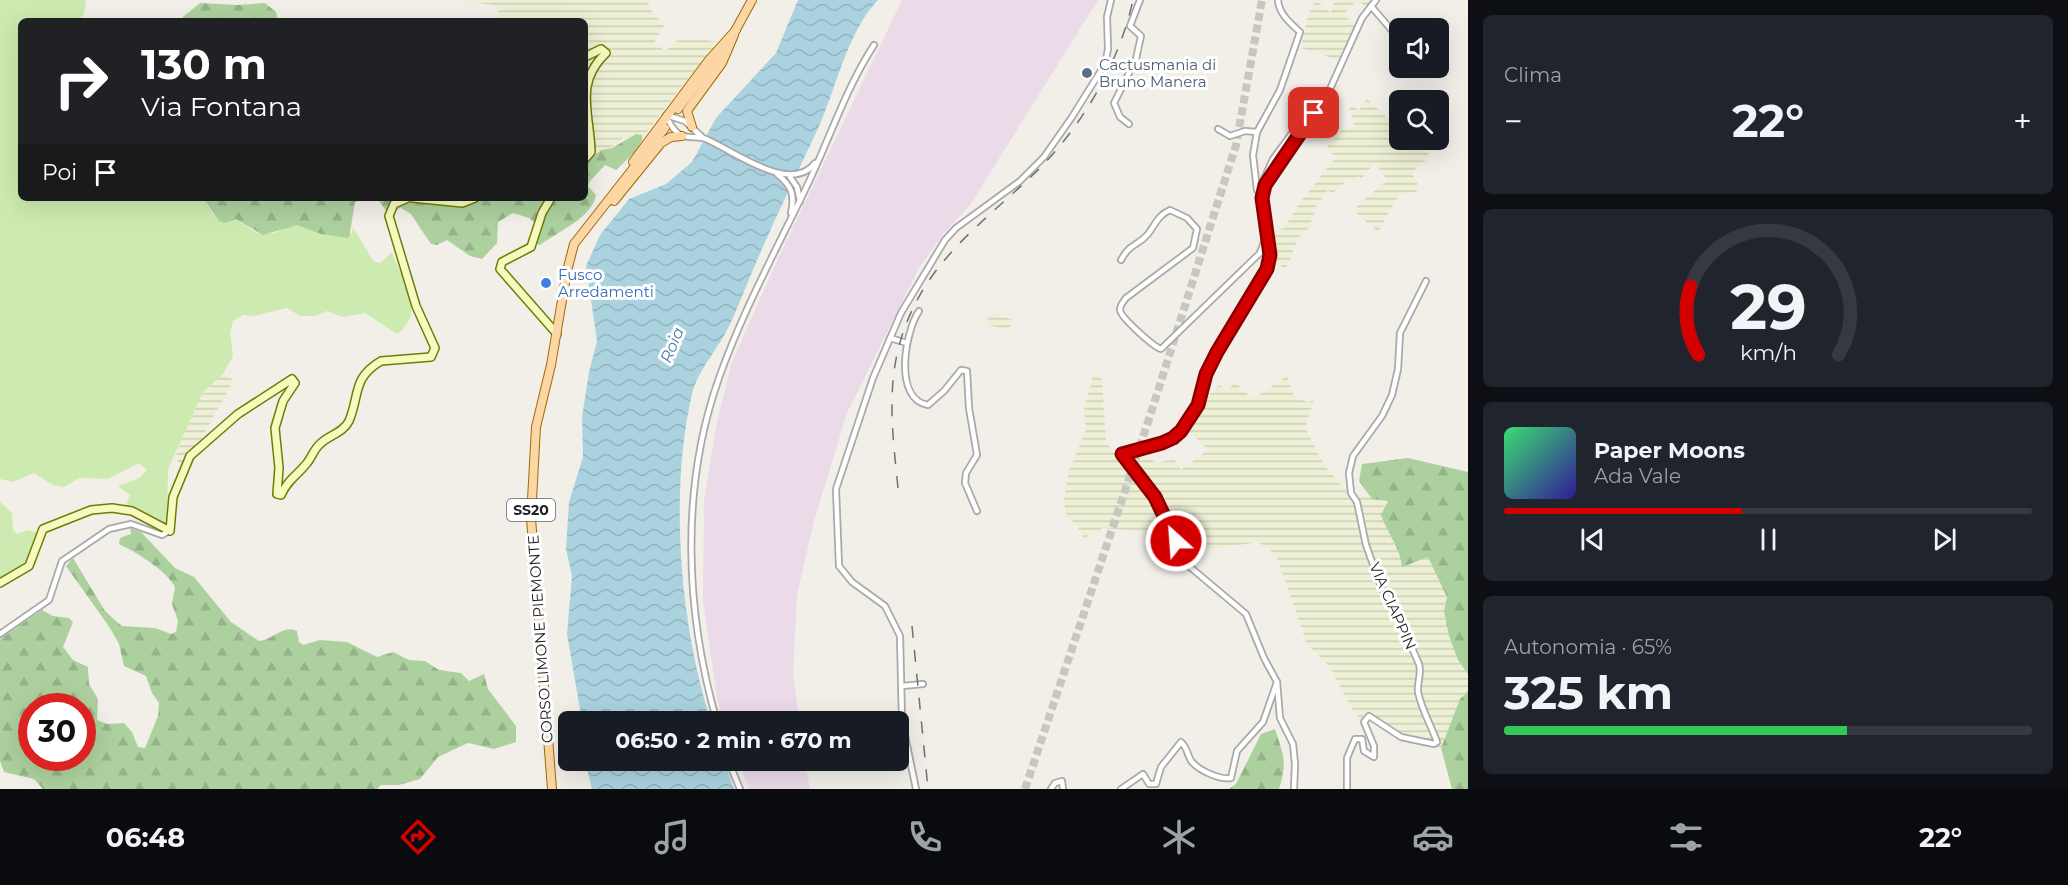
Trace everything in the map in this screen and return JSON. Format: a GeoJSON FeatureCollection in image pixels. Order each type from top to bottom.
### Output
{"type":"FeatureCollection","features":[{"type":"Feature","properties":{"kind":"main road"},"geometry":{"type":"LineString","coordinates":[[688,122],[690,106],[722,63],[749,0]]}},
{"type":"Feature","properties":{"kind":"main road"},"geometry":{"type":"LineString","coordinates":[[678,109],[727,46],[736,30]]}},
{"type":"Feature","properties":{"kind":"main road"},"geometry":{"type":"LineString","coordinates":[[579,235],[584,223],[666,115],[736,30]]}},
{"type":"Feature","properties":{"kind":"main road"},"geometry":{"type":"LineString","coordinates":[[588,55],[601,48],[606,53],[592,67],[588,77]]}},
{"type":"Feature","properties":{"kind":"main road"},"geometry":{"type":"LineString","coordinates":[[588,116],[591,152],[588,156]]}},
{"type":"Feature","properties":{"kind":"main road","name":"CORSO LIMONE PIEMONTE"},"geometry":{"type":"LineString","coordinates":[[552,789],[531,518],[536,427],[557,334],[570,256],[579,235],[665,128]]}},
{"type":"Feature","properties":{"kind":"main road"},"geometry":{"type":"LineString","coordinates":[[579,235],[597,220],[635,178],[661,143],[677,135]]}},
{"type":"Feature","properties":{"kind":"main road"},"geometry":{"type":"LineString","coordinates":[[0,583],[32,563],[43,529],[91,510],[112,508],[132,511],[168,531],[173,496],[190,456],[238,414],[273,394],[291,379],[295,380],[283,401],[275,428],[279,468],[276,488],[277,494],[281,495],[288,480],[306,464],[317,447],[342,430],[349,421],[356,390],[362,376],[381,361],[429,358],[435,348],[422,324],[404,259],[390,225],[390,210],[399,201]]}},
{"type":"Feature","properties":{"kind":"main road"},"geometry":{"type":"LineString","coordinates":[[441,201],[462,203],[467,201]]}},
{"type":"Feature","properties":{"kind":"main road"},"geometry":{"type":"LineString","coordinates":[[549,201],[542,213],[531,247],[502,262],[500,269],[557,334]]}},
{"type":"Feature","properties":{"kind":"street"},"geometry":{"type":"LineString","coordinates":[[916,789],[902,721],[901,642],[895,622],[885,606],[852,582],[839,566],[836,489],[873,378],[914,291],[945,240],[956,228],[1004,194],[1044,157],[1097,78],[1107,57],[1107,17],[1110,0]]}},
{"type":"Feature","properties":{"kind":"street"},"geometry":{"type":"LineString","coordinates":[[1129,124],[1120,117],[1114,103],[1136,59],[1141,36],[1130,26],[1140,0]]}},
{"type":"Feature","properties":{"kind":"street"},"geometry":{"type":"LineString","coordinates":[[1278,0],[1278,7],[1288,22],[1300,32],[1280,90],[1257,132],[1253,155],[1270,255],[1267,269],[1211,364],[1198,405],[1173,438],[1122,454],[1155,497],[1190,567],[1246,614],[1261,652],[1277,682],[1280,718],[1293,744],[1294,789]]}},
{"type":"Feature","properties":{"kind":"street"},"geometry":{"type":"LineString","coordinates":[[1260,193],[1329,90],[1362,18],[1376,0]]}},
{"type":"Feature","properties":{"kind":"street"},"geometry":{"type":"LineString","coordinates":[[1371,6],[1389,27]]}},
{"type":"Feature","properties":{"kind":"street"},"geometry":{"type":"LineString","coordinates":[[714,711],[698,646],[692,589],[692,535],[701,448],[719,379],[766,266],[800,202],[862,64],[874,45]]}},
{"type":"Feature","properties":{"kind":"street"},"geometry":{"type":"LineString","coordinates":[[1260,193],[1273,159],[1296,129],[1296,116],[1305,101]]}},
{"type":"Feature","properties":{"kind":"street"},"geometry":{"type":"LineString","coordinates":[[666,115],[688,122],[703,138]]}},
{"type":"Feature","properties":{"kind":"street"},"geometry":{"type":"LineString","coordinates":[[666,115],[677,135],[703,138],[790,177],[804,174],[817,161]]}},
{"type":"Feature","properties":{"kind":"street"},"geometry":{"type":"LineString","coordinates":[[1218,129],[1230,136],[1245,131],[1257,132]]}},
{"type":"Feature","properties":{"kind":"street"},"geometry":{"type":"LineString","coordinates":[[775,172],[797,187],[808,184]]}},
{"type":"Feature","properties":{"kind":"street"},"geometry":{"type":"LineString","coordinates":[[790,177],[797,187],[800,202]]}},
{"type":"Feature","properties":{"kind":"street"},"geometry":{"type":"LineString","coordinates":[[788,183],[793,194],[790,217]]}},
{"type":"Feature","properties":{"kind":"street"},"geometry":{"type":"LineString","coordinates":[[1121,260],[1126,249],[1146,236],[1165,212],[1177,211],[1197,229],[1193,248],[1126,298],[1120,308],[1121,314],[1128,321],[1161,349],[1260,253],[1266,237],[1264,211]]}},
{"type":"Feature","properties":{"kind":"street","name":"VIA CIAPPIN"},"geometry":{"type":"LineString","coordinates":[[1347,789],[1347,758],[1355,739],[1362,739],[1364,751],[1374,757],[1374,746],[1364,722],[1369,716],[1401,737],[1434,744],[1437,742],[1421,705],[1418,689],[1421,670],[1366,545],[1359,508],[1351,492],[1349,473],[1353,456],[1382,416],[1392,395],[1398,369],[1400,333],[1426,281]]}},
{"type":"Feature","properties":{"kind":"street"},"geometry":{"type":"LineString","coordinates":[[919,311],[907,343],[906,386],[919,403],[929,405],[961,370],[967,371],[969,408],[977,455],[966,473],[965,483],[977,511]]}},
{"type":"Feature","properties":{"kind":"street"},"geometry":{"type":"LineString","coordinates":[[890,338],[907,343]]}},
{"type":"Feature","properties":{"kind":"street"},"geometry":{"type":"LineString","coordinates":[[0,634],[49,600],[62,561],[109,529],[131,524],[162,535],[168,531]]}},
{"type":"Feature","properties":{"kind":"street"},"geometry":{"type":"LineString","coordinates":[[1121,789],[1143,774],[1149,784],[1156,784],[1161,767],[1181,742],[1191,761],[1197,766],[1223,779],[1231,778],[1237,751],[1263,722],[1277,682]]}},
{"type":"Feature","properties":{"kind":"street"},"geometry":{"type":"LineString","coordinates":[[902,686],[923,684]]}},
{"type":"Feature","properties":{"kind":"street"},"geometry":{"type":"LineString","coordinates":[[733,771],[740,789]]}},
{"type":"Feature","properties":{"kind":"street"},"geometry":{"type":"LineString","coordinates":[[1051,789],[1055,783],[1062,781],[1063,789]]}},
{"type":"Feature","properties":{"kind":"shaded area"},"geometry":{"type":"Polygon","coordinates":[[[902,0],[1098,0],[970,205],[945,232],[919,268],[847,413],[814,521],[797,595],[793,675],[798,711],[721,711],[717,699],[703,601],[704,501],[716,427],[731,364],[776,263],[902,0]]]}},
{"type":"Feature","properties":{"kind":"shaded area"},"geometry":{"type":"Polygon","coordinates":[[[742,771],[807,771],[810,789],[749,789],[742,771]]]}},
{"type":"Feature","properties":{"kind":"green space"},"geometry":{"type":"Polygon","coordinates":[[[0,0],[86,0],[84,13],[80,18],[18,18],[18,201],[205,201],[215,217],[225,223],[236,219],[257,233],[275,233],[285,227],[297,225],[343,237],[352,233],[353,227],[374,262],[380,263],[392,252],[410,295],[411,316],[397,334],[365,313],[343,317],[327,311],[316,316],[300,316],[287,308],[254,316],[243,315],[233,321],[230,333],[233,356],[223,374],[203,392],[168,469],[167,524],[126,505],[130,495],[118,486],[139,478],[147,470],[139,463],[108,479],[79,478],[64,487],[53,485],[34,473],[13,482],[0,479],[0,0]]]}},
{"type":"Feature","properties":{"kind":"green space"},"geometry":{"type":"Polygon","coordinates":[[[454,0],[647,0],[653,15],[665,24],[654,43],[665,51],[678,40],[701,39],[722,43],[692,73],[640,141],[624,137],[592,163],[588,158],[588,18],[501,18],[495,5],[454,0]]]}},
{"type":"Feature","properties":{"kind":"green space"},"geometry":{"type":"Polygon","coordinates":[[[1316,0],[1331,13],[1335,0],[1357,0],[1346,12],[1348,19],[1357,25],[1342,61],[1301,48],[1308,15],[1316,0]]]}},
{"type":"Feature","properties":{"kind":"green space"},"geometry":{"type":"Polygon","coordinates":[[[1357,0],[1373,0],[1365,6],[1357,0]]]}},
{"type":"Feature","properties":{"kind":"green space"},"geometry":{"type":"Polygon","coordinates":[[[200,3],[237,5],[265,3],[276,12],[277,18],[182,18],[200,3]]]}},
{"type":"Feature","properties":{"kind":"green space"},"geometry":{"type":"Polygon","coordinates":[[[1367,99],[1389,119],[1389,150],[1427,150],[1429,152],[1426,160],[1412,172],[1419,187],[1416,192],[1404,193],[1397,198],[1378,232],[1353,210],[1387,180],[1375,163],[1361,179],[1358,176],[1352,181],[1349,178],[1332,194],[1328,190],[1313,210],[1315,211],[1309,227],[1298,239],[1286,269],[1270,259],[1274,232],[1284,228],[1298,205],[1336,157],[1326,148],[1344,127],[1350,130],[1356,120],[1351,117],[1353,113],[1349,109],[1351,105],[1359,110],[1367,99]]]}},
{"type":"Feature","properties":{"kind":"green space"},"geometry":{"type":"Polygon","coordinates":[[[636,134],[642,135],[636,151],[616,170],[605,165],[588,186],[588,162],[601,150],[612,148],[636,134]]]}},
{"type":"Feature","properties":{"kind":"green space"},"geometry":{"type":"Polygon","coordinates":[[[588,186],[596,195],[588,211],[581,218],[540,245],[535,243],[540,227],[529,218],[513,213],[498,222],[497,243],[482,259],[470,256],[447,240],[437,245],[431,244],[411,214],[401,208],[387,212],[379,201],[588,201],[588,186]]]}},
{"type":"Feature","properties":{"kind":"green space"},"geometry":{"type":"Polygon","coordinates":[[[205,201],[358,201],[355,202],[349,238],[321,234],[297,225],[263,235],[236,219],[225,223],[219,221],[205,201]]]}},
{"type":"Feature","properties":{"kind":"green space"},"geometry":{"type":"Polygon","coordinates":[[[992,312],[1013,320],[1009,330],[985,324],[992,312]]]}},
{"type":"Feature","properties":{"kind":"green space"},"geometry":{"type":"Polygon","coordinates":[[[1094,373],[1102,379],[1106,442],[1116,456],[1127,456],[1139,452],[1157,463],[1174,459],[1181,470],[1208,450],[1181,423],[1219,385],[1227,391],[1235,382],[1253,399],[1287,376],[1294,396],[1307,402],[1314,401],[1305,427],[1324,465],[1347,491],[1388,501],[1394,545],[1402,558],[1403,566],[1428,557],[1447,597],[1444,611],[1449,636],[1458,660],[1468,674],[1468,691],[1460,699],[1441,748],[1403,741],[1394,737],[1371,716],[1361,719],[1353,711],[1329,666],[1307,644],[1276,555],[1259,542],[1190,552],[1172,547],[1139,531],[1103,528],[1084,538],[1076,524],[1067,517],[1064,501],[1068,474],[1086,430],[1084,409],[1094,373]]]}},
{"type":"Feature","properties":{"kind":"green space"},"geometry":{"type":"Polygon","coordinates":[[[223,374],[234,380],[200,441],[181,466],[175,457],[186,425],[203,392],[223,374]]]}},
{"type":"Feature","properties":{"kind":"green space"},"geometry":{"type":"Polygon","coordinates":[[[1408,458],[1468,472],[1468,674],[1458,660],[1449,636],[1444,611],[1447,597],[1428,557],[1402,567],[1399,554],[1381,515],[1388,501],[1372,499],[1359,481],[1362,464],[1408,458]]]}},
{"type":"Feature","properties":{"kind":"green space"},"geometry":{"type":"Polygon","coordinates":[[[0,502],[12,513],[13,530],[17,534],[28,530],[38,533],[29,563],[0,580],[0,502]]]}},
{"type":"Feature","properties":{"kind":"green space"},"geometry":{"type":"Polygon","coordinates":[[[130,528],[141,532],[175,568],[194,577],[231,622],[259,641],[292,629],[297,631],[299,642],[303,645],[320,640],[347,642],[377,657],[393,652],[409,660],[425,661],[439,670],[461,673],[469,681],[484,674],[488,689],[516,726],[516,742],[494,749],[468,743],[438,757],[420,779],[399,785],[381,785],[377,789],[43,789],[34,779],[4,772],[0,761],[0,639],[42,610],[53,616],[69,618],[73,622],[63,647],[73,660],[88,667],[89,684],[94,693],[18,693],[18,771],[96,771],[96,696],[98,699],[97,720],[107,724],[124,723],[132,732],[138,747],[145,748],[158,716],[159,703],[152,693],[146,676],[124,666],[119,644],[110,628],[66,566],[73,558],[105,611],[122,626],[155,628],[171,634],[176,632],[178,621],[172,604],[175,587],[158,568],[119,544],[120,538],[131,534],[130,528]]]}},
{"type":"Feature","properties":{"kind":"green space"},"geometry":{"type":"Polygon","coordinates":[[[1468,691],[1468,789],[1452,789],[1441,748],[1460,699],[1468,691]]]}},
{"type":"Feature","properties":{"kind":"green space"},"geometry":{"type":"Polygon","coordinates":[[[1275,729],[1284,765],[1279,789],[1229,789],[1236,784],[1261,734],[1275,729]]]}},
{"type":"Feature","properties":{"kind":"water","name":"Roia"},"geometry":{"type":"Polygon","coordinates":[[[798,0],[878,0],[857,30],[822,118],[735,314],[698,378],[692,394],[681,473],[681,559],[692,644],[708,711],[580,711],[567,634],[572,576],[566,549],[569,502],[583,457],[582,417],[589,372],[597,341],[586,266],[600,235],[629,199],[666,184],[692,162],[716,118],[776,53],[798,0]]]}},
{"type":"Feature","properties":{"kind":"water"},"geometry":{"type":"Polygon","coordinates":[[[588,771],[728,771],[734,789],[592,789],[588,771]]]}},
{"type":"Feature","properties":{"kind":"tunnel"},"geometry":{"type":"LineString","coordinates":[[1025,789],[1149,419],[1236,145],[1262,0]]}},
{"type":"Feature","properties":{"kind":"railway"},"geometry":{"type":"LineString","coordinates":[[898,488],[892,394],[896,357],[912,311],[925,287],[958,245],[1039,169],[1071,132],[1098,91],[1109,69],[1119,47],[1133,0]]}},
{"type":"Feature","properties":{"kind":"railway"},"geometry":{"type":"LineString","coordinates":[[912,626],[928,789]]}},
{"type":"Feature","properties":{"kind":"place","name":"Cactusmania di Bruno Manera"},"geometry":{"type":"Point","coordinates":[1087,73]}},
{"type":"Feature","properties":{"kind":"place","name":"Fusco Arredamenti"},"geometry":{"type":"Point","coordinates":[546,283]}},
{"type":"Feature","properties":{"kind":"route"},"geometry":{"type":"LineString","coordinates":[[1176,541],[1168,529],[1155,497],[1122,454],[1173,438],[1181,431],[1198,405],[1204,391],[1206,374],[1217,352],[1244,312],[1267,269],[1270,255],[1268,224],[1262,198],[1263,189],[1314,113]]}}]}
